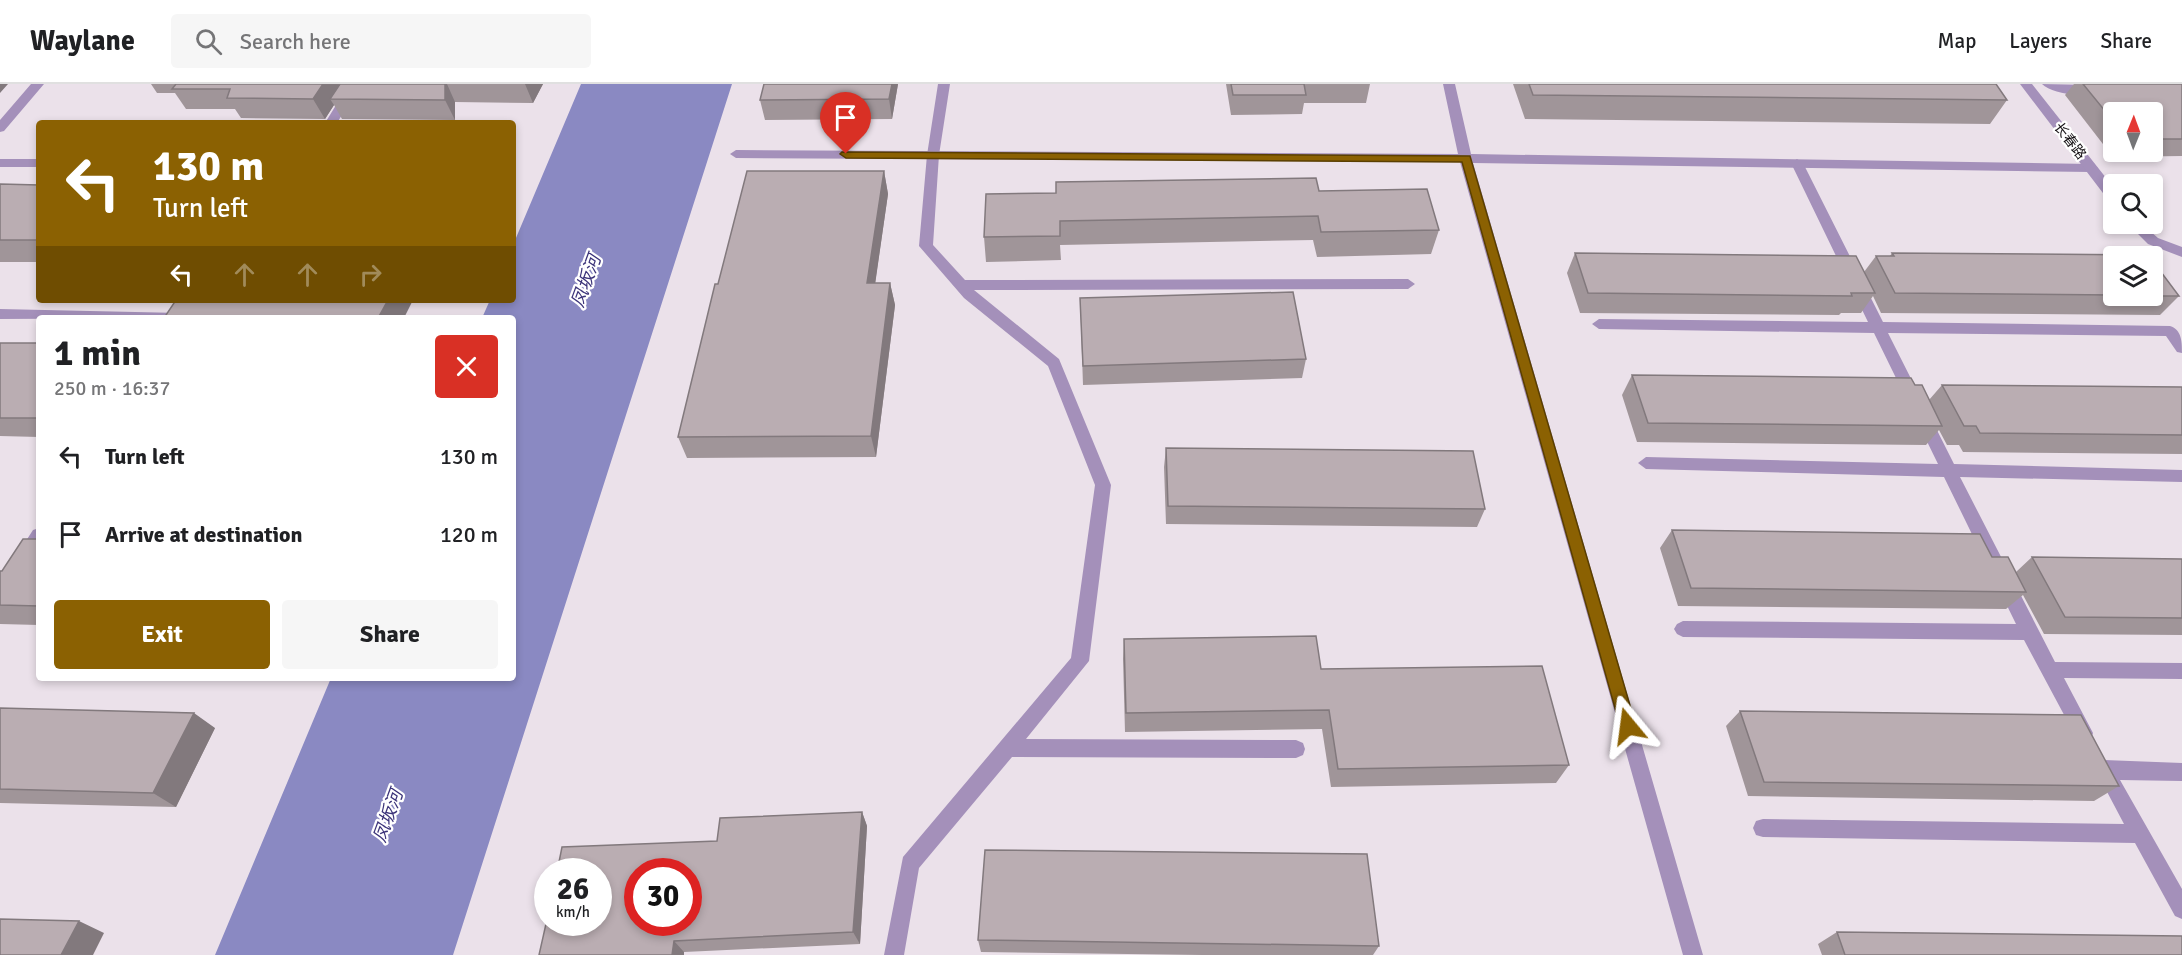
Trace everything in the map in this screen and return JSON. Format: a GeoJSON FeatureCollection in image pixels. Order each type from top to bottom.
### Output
{"type":"FeatureCollection","features":[{"type":"Feature","properties":{"kind":"street"},"geometry":{"type":"LineString","coordinates":[[0,128],[38,84]]}},
{"type":"Feature","properties":{"kind":"street"},"geometry":{"type":"LineString","coordinates":[[333,120],[355,84]]}},
{"type":"Feature","properties":{"kind":"street"},"geometry":{"type":"LineString","coordinates":[[894,955],[910,864],[1080,662],[1103,485],[1054,363],[961,285],[926,246],[933,155],[944,84]]}},
{"type":"Feature","properties":{"kind":"street"},"geometry":{"type":"LineString","coordinates":[[1449,84],[1466,158],[1693,955]]}},
{"type":"Feature","properties":{"kind":"street","name":"长春路"},"geometry":{"type":"LineString","coordinates":[[2026,84],[2103,184]]}},
{"type":"Feature","properties":{"kind":"street"},"geometry":{"type":"LineString","coordinates":[[2048,84],[2060,89],[2104,89]]}},
{"type":"Feature","properties":{"kind":"street"},"geometry":{"type":"LineString","coordinates":[[736,154],[1466,158],[2091,168]]}},
{"type":"Feature","properties":{"kind":"street"},"geometry":{"type":"LineString","coordinates":[[0,163],[36,163]]}},
{"type":"Feature","properties":{"kind":"street"},"geometry":{"type":"LineString","coordinates":[[1797,163],[2029,632],[2182,909]]}},
{"type":"Feature","properties":{"kind":"street"},"geometry":{"type":"LineString","coordinates":[[2145,234],[2153,241],[2182,252]]}},
{"type":"Feature","properties":{"kind":"street"},"geometry":{"type":"LineString","coordinates":[[961,285],[1408,284]]}},
{"type":"Feature","properties":{"kind":"street"},"geometry":{"type":"LineString","coordinates":[[0,314],[45,315]]}},
{"type":"Feature","properties":{"kind":"street"},"geometry":{"type":"LineString","coordinates":[[1599,324],[2170,331],[2182,348]]}},
{"type":"Feature","properties":{"kind":"street"},"geometry":{"type":"LineString","coordinates":[[1646,463],[2182,476]]}},
{"type":"Feature","properties":{"kind":"street"},"geometry":{"type":"LineString","coordinates":[[0,595],[36,540]]}},
{"type":"Feature","properties":{"kind":"street"},"geometry":{"type":"LineString","coordinates":[[1683,628],[2029,632]]}},
{"type":"Feature","properties":{"kind":"street"},"geometry":{"type":"LineString","coordinates":[[2049,670],[2182,671]]}},
{"type":"Feature","properties":{"kind":"street"},"geometry":{"type":"LineString","coordinates":[[1007,748],[1296,748]]}},
{"type":"Feature","properties":{"kind":"street"},"geometry":{"type":"LineString","coordinates":[[2105,771],[2182,772]]}},
{"type":"Feature","properties":{"kind":"street"},"geometry":{"type":"LineString","coordinates":[[1763,828],[2140,834]]}},
{"type":"Feature","properties":{"kind":"water","name":"凤坂河"},"geometry":{"type":"Polygon","coordinates":[[[581,84],[732,84],[453,955],[215,955],[330,681],[516,681],[516,315],[483,315],[489,303],[516,303],[516,238],[581,84]]]}},
{"type":"Feature","properties":{"kind":"building"},"geometry":{"type":"Polygon","coordinates":[[[176,84],[323,84],[313,99],[227,98],[230,89],[172,89],[176,84]]]}},
{"type":"Feature","properties":{"kind":"building"},"geometry":{"type":"Polygon","coordinates":[[[340,84],[445,84],[445,100],[330,99],[340,84]]]}},
{"type":"Feature","properties":{"kind":"building"},"geometry":{"type":"Polygon","coordinates":[[[764,84],[892,84],[889,99],[760,100],[764,84]]]}},
{"type":"Feature","properties":{"kind":"building"},"geometry":{"type":"Polygon","coordinates":[[[1231,84],[1304,84],[1306,95],[1233,95],[1231,84]]]}},
{"type":"Feature","properties":{"kind":"building"},"geometry":{"type":"Polygon","coordinates":[[[1529,84],[1996,84],[2007,100],[1533,95],[1529,84]]]}},
{"type":"Feature","properties":{"kind":"building"},"geometry":{"type":"Polygon","coordinates":[[[2083,84],[2182,84],[2182,139],[2163,139],[2163,102],[2103,102],[2103,109],[2083,84]]]}},
{"type":"Feature","properties":{"kind":"building"},"geometry":{"type":"Polygon","coordinates":[[[747,171],[884,171],[867,283],[890,283],[871,436],[678,437],[715,284],[718,284],[747,171]]]}},
{"type":"Feature","properties":{"kind":"building"},"geometry":{"type":"Polygon","coordinates":[[[1316,178],[1319,191],[1427,189],[1439,230],[1321,232],[1318,216],[1060,221],[1060,236],[984,237],[986,194],[1056,193],[1056,182],[1316,178]]]}},
{"type":"Feature","properties":{"kind":"building"},"geometry":{"type":"Polygon","coordinates":[[[0,184],[36,185],[36,240],[0,240],[0,184]]]}},
{"type":"Feature","properties":{"kind":"building"},"geometry":{"type":"Polygon","coordinates":[[[1575,253],[1856,256],[1875,293],[1851,293],[1852,296],[1588,293],[1575,253]]]}},
{"type":"Feature","properties":{"kind":"building"},"geometry":{"type":"Polygon","coordinates":[[[1892,253],[2103,255],[2103,295],[1895,293],[1876,256],[1894,256],[1892,253]]]}},
{"type":"Feature","properties":{"kind":"building"},"geometry":{"type":"Polygon","coordinates":[[[2163,275],[2179,296],[2163,296],[2163,275]]]}},
{"type":"Feature","properties":{"kind":"building"},"geometry":{"type":"Polygon","coordinates":[[[1293,292],[1306,359],[1083,366],[1080,298],[1293,292]]]}},
{"type":"Feature","properties":{"kind":"building"},"geometry":{"type":"Polygon","coordinates":[[[174,303],[386,303],[380,315],[166,315],[174,303]]]}},
{"type":"Feature","properties":{"kind":"building"},"geometry":{"type":"Polygon","coordinates":[[[0,343],[36,343],[36,418],[0,418],[0,343]]]}},
{"type":"Feature","properties":{"kind":"building"},"geometry":{"type":"Polygon","coordinates":[[[1632,375],[1911,378],[1915,385],[1922,385],[1942,426],[1648,423],[1632,375]]]}},
{"type":"Feature","properties":{"kind":"building"},"geometry":{"type":"Polygon","coordinates":[[[1942,385],[2182,387],[2182,435],[1980,433],[1976,426],[1964,426],[1942,385]]]}},
{"type":"Feature","properties":{"kind":"building"},"geometry":{"type":"Polygon","coordinates":[[[1166,448],[1473,451],[1485,509],[1168,506],[1166,448]]]}},
{"type":"Feature","properties":{"kind":"building"},"geometry":{"type":"Polygon","coordinates":[[[1672,530],[1980,534],[1992,557],[2008,557],[2026,592],[1691,588],[1672,530]]]}},
{"type":"Feature","properties":{"kind":"building"},"geometry":{"type":"Polygon","coordinates":[[[23,539],[36,539],[36,606],[0,605],[0,571],[23,539]]]}},
{"type":"Feature","properties":{"kind":"building"},"geometry":{"type":"Polygon","coordinates":[[[2032,557],[2182,559],[2182,618],[2065,617],[2032,557]]]}},
{"type":"Feature","properties":{"kind":"building"},"geometry":{"type":"Polygon","coordinates":[[[1316,636],[1321,669],[1542,666],[1569,765],[1338,769],[1329,710],[1126,713],[1124,639],[1316,636]]]}},
{"type":"Feature","properties":{"kind":"building"},"geometry":{"type":"Polygon","coordinates":[[[0,708],[194,713],[153,793],[0,789],[0,708]]]}},
{"type":"Feature","properties":{"kind":"building"},"geometry":{"type":"Polygon","coordinates":[[[1740,711],[2081,715],[2119,786],[1764,782],[1740,711]]]}},
{"type":"Feature","properties":{"kind":"building"},"geometry":{"type":"Polygon","coordinates":[[[862,812],[853,932],[674,941],[672,955],[539,955],[543,936],[612,936],[612,858],[560,858],[562,847],[717,841],[720,818],[862,812]]]}},
{"type":"Feature","properties":{"kind":"building"},"geometry":{"type":"Polygon","coordinates":[[[985,850],[1367,854],[1379,946],[978,940],[985,850]]]}},
{"type":"Feature","properties":{"kind":"building"},"geometry":{"type":"Polygon","coordinates":[[[0,919],[79,921],[61,955],[0,955],[0,919]]]}},
{"type":"Feature","properties":{"kind":"building"},"geometry":{"type":"Polygon","coordinates":[[[1837,932],[2182,936],[2182,955],[1845,955],[1837,932]]]}},
{"type":"Feature","properties":{"kind":"route"},"geometry":{"type":"LineString","coordinates":[[846,154],[1466,158],[1628,726]]}}]}
